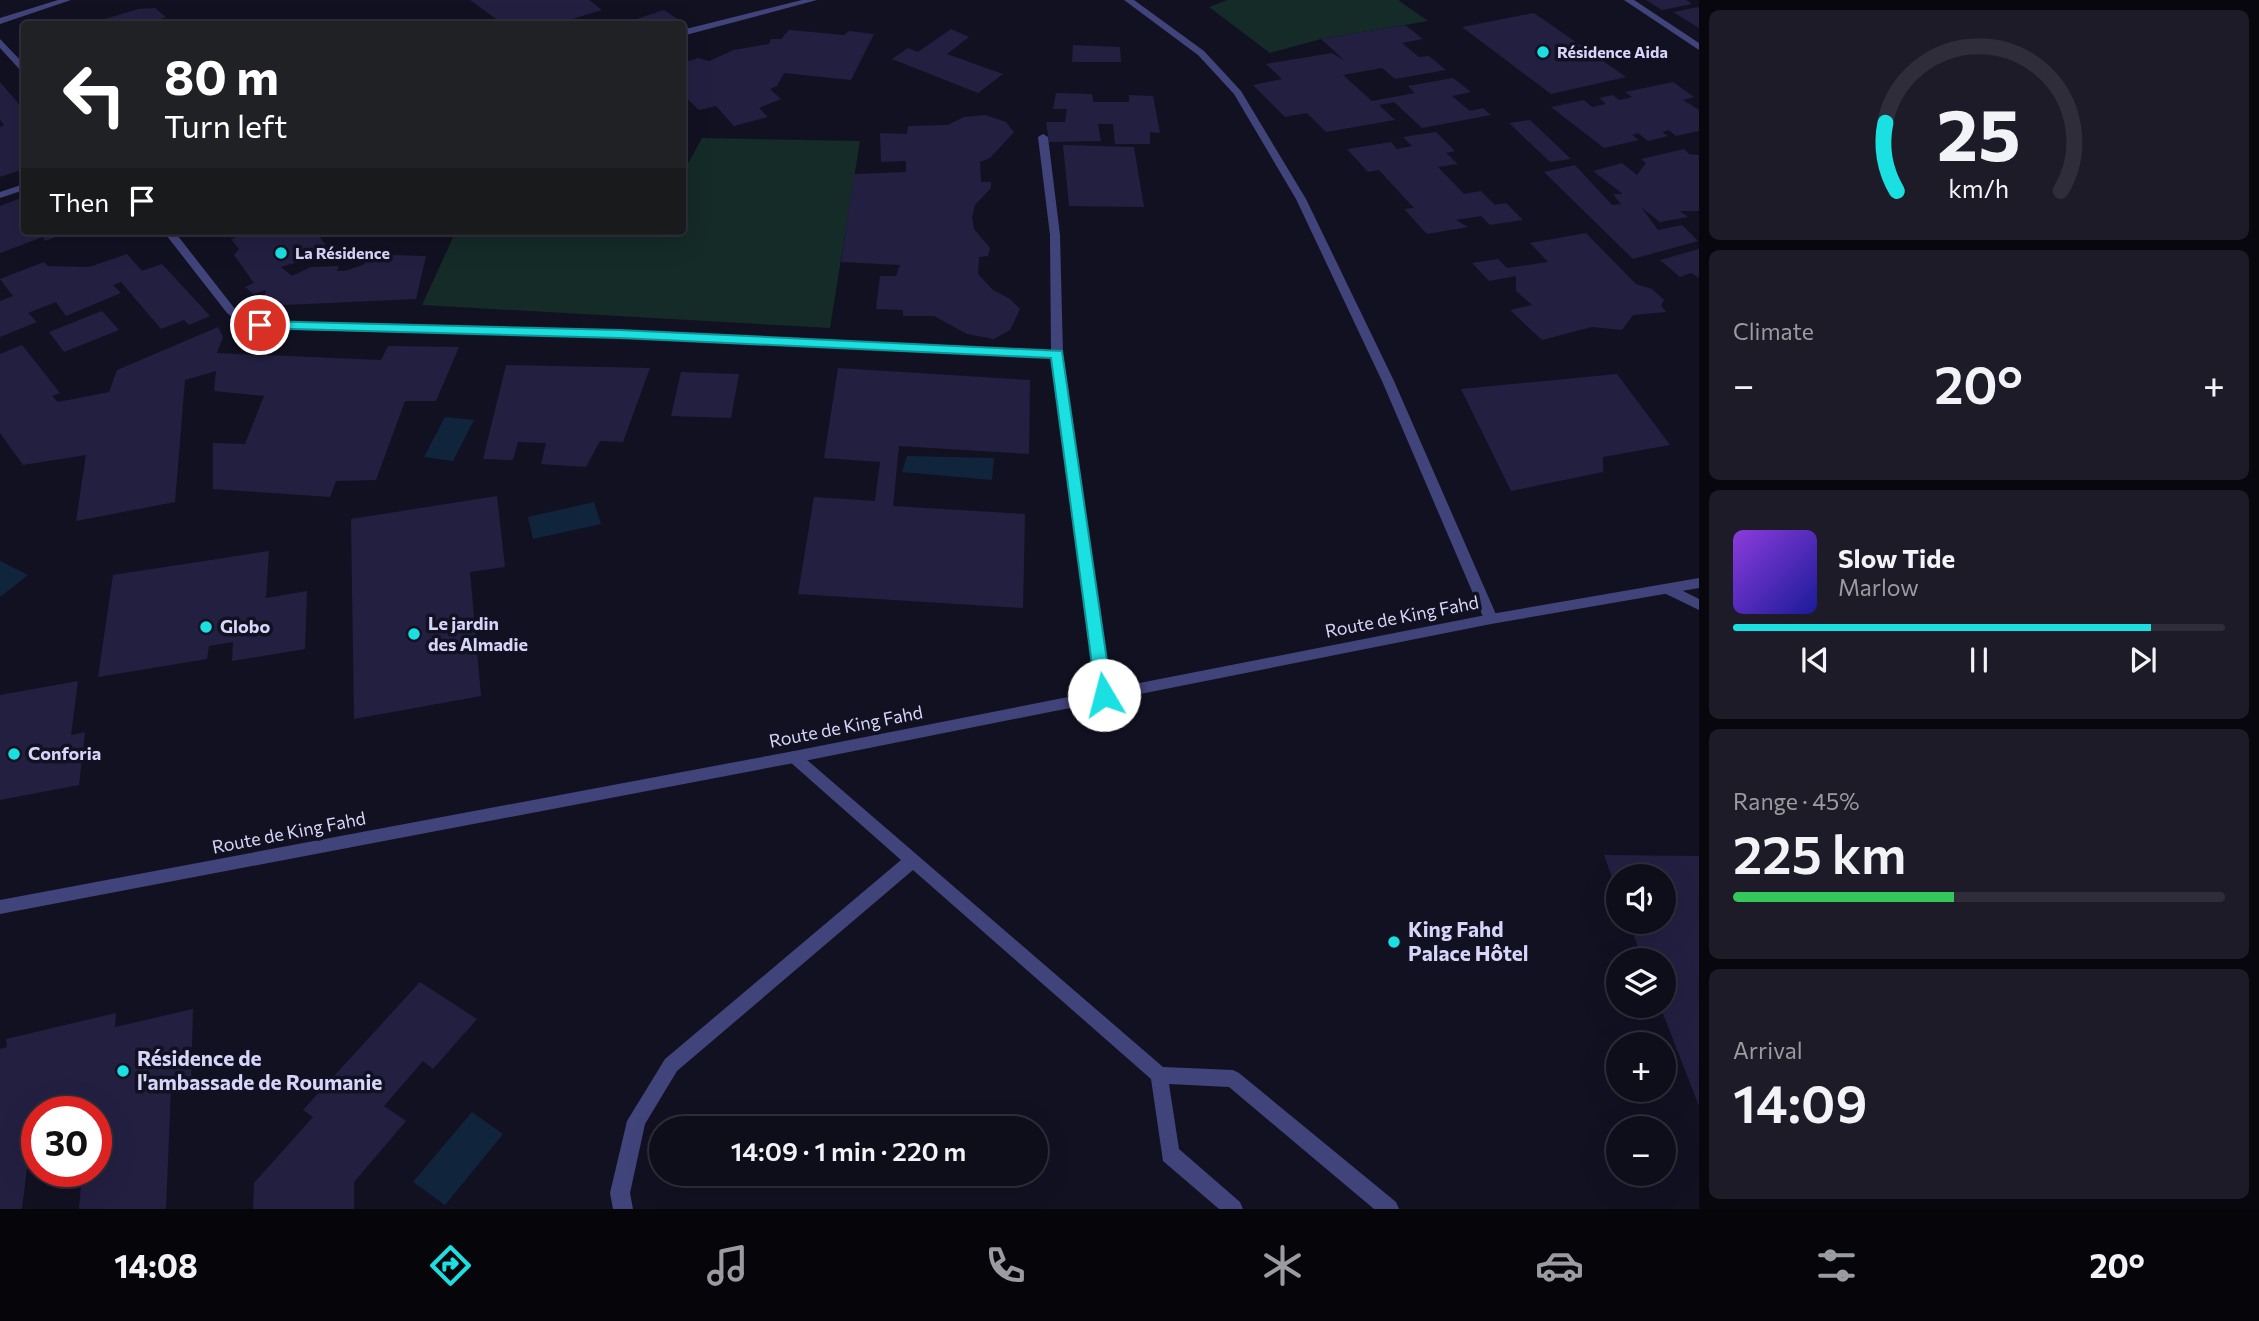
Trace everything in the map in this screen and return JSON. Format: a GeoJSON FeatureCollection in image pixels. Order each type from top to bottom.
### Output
{"type":"FeatureCollection","features":[{"type":"Feature","properties":{"kind":"street"},"geometry":{"type":"LineString","coordinates":[[0,21],[67,0]]}},
{"type":"Feature","properties":{"kind":"street"},"geometry":{"type":"LineString","coordinates":[[686,32],[813,0]]}},
{"type":"Feature","properties":{"kind":"street"},"geometry":{"type":"LineString","coordinates":[[1128,0],[1201,53],[1238,93],[1301,200],[1388,381],[1491,619]]}},
{"type":"Feature","properties":{"kind":"street"},"geometry":{"type":"LineString","coordinates":[[1628,0],[1699,47]]}},
{"type":"Feature","properties":{"kind":"street"},"geometry":{"type":"LineString","coordinates":[[0,42],[21,65]]}},
{"type":"Feature","properties":{"kind":"street"},"geometry":{"type":"LineString","coordinates":[[1043,137],[1055,235],[1057,354],[1104,695]]}},
{"type":"Feature","properties":{"kind":"street"},"geometry":{"type":"LineString","coordinates":[[0,195],[21,188]]}},
{"type":"Feature","properties":{"kind":"street"},"geometry":{"type":"LineString","coordinates":[[171,235],[231,311],[242,319],[260,325],[620,334],[1057,354]]}},
{"type":"Feature","properties":{"kind":"street","name":"Route de King Fahd"},"geometry":{"type":"LineString","coordinates":[[0,906],[794,757],[1491,619],[1699,583]]}},
{"type":"Feature","properties":{"kind":"street"},"geometry":{"type":"LineString","coordinates":[[1669,589],[1699,605]]}},
{"type":"Feature","properties":{"kind":"street"},"geometry":{"type":"LineString","coordinates":[[794,757],[1159,1075],[1233,1079],[1390,1209]]}},
{"type":"Feature","properties":{"kind":"street"},"geometry":{"type":"LineString","coordinates":[[623,1209],[620,1193],[636,1121],[671,1065],[913,860]]}},
{"type":"Feature","properties":{"kind":"street"},"geometry":{"type":"LineString","coordinates":[[1159,1075],[1170,1154],[1233,1209]]}},
{"type":"Feature","properties":{"kind":"green space"},"geometry":{"type":"Polygon","coordinates":[[[1227,0],[1398,0],[1428,21],[1321,39],[1270,53],[1209,7],[1227,0]]]}},
{"type":"Feature","properties":{"kind":"green space"},"geometry":{"type":"Polygon","coordinates":[[[702,138],[860,141],[830,328],[422,305],[454,235],[686,235],[686,162],[689,162],[702,138]]]}},
{"type":"Feature","properties":{"kind":"water"},"geometry":{"type":"Polygon","coordinates":[[[445,417],[474,420],[453,461],[424,457],[445,417]]]}},
{"type":"Feature","properties":{"kind":"water"},"geometry":{"type":"Polygon","coordinates":[[[907,456],[994,458],[992,480],[902,472],[907,456]]]}},
{"type":"Feature","properties":{"kind":"water"},"geometry":{"type":"Polygon","coordinates":[[[594,502],[601,524],[533,539],[528,517],[594,502]]]}},
{"type":"Feature","properties":{"kind":"water"},"geometry":{"type":"Polygon","coordinates":[[[0,561],[28,575],[0,597],[0,561]]]}},
{"type":"Feature","properties":{"kind":"water"},"geometry":{"type":"Polygon","coordinates":[[[472,1112],[503,1134],[445,1205],[413,1182],[472,1112]]]}},
{"type":"Feature","properties":{"kind":"building"},"geometry":{"type":"Polygon","coordinates":[[[470,0],[589,0],[602,10],[566,21],[499,21],[470,0]]]}},
{"type":"Feature","properties":{"kind":"building"},"geometry":{"type":"Polygon","coordinates":[[[1646,0],[1686,0],[1692,4],[1662,10],[1646,0]]]}},
{"type":"Feature","properties":{"kind":"building"},"geometry":{"type":"Polygon","coordinates":[[[1699,7],[1699,28],[1673,12],[1699,7]]]}},
{"type":"Feature","properties":{"kind":"building"},"geometry":{"type":"Polygon","coordinates":[[[155,8],[166,17],[155,21],[98,21],[138,9],[155,8]]]}},
{"type":"Feature","properties":{"kind":"building"},"geometry":{"type":"Polygon","coordinates":[[[664,10],[680,21],[630,21],[664,10]]]}},
{"type":"Feature","properties":{"kind":"building","name":"Résidence Aida"},"geometry":{"type":"Polygon","coordinates":[[[1534,13],[1626,77],[1551,94],[1462,27],[1534,13]]]}},
{"type":"Feature","properties":{"kind":"building"},"geometry":{"type":"Polygon","coordinates":[[[1405,25],[1423,39],[1402,43],[1419,57],[1429,56],[1446,70],[1395,79],[1382,68],[1343,75],[1372,101],[1415,93],[1408,86],[1453,78],[1471,92],[1452,96],[1470,111],[1483,108],[1491,115],[1422,128],[1394,102],[1379,105],[1395,120],[1326,132],[1307,113],[1285,117],[1253,85],[1282,79],[1266,64],[1332,53],[1345,61],[1321,39],[1405,25]]]}},
{"type":"Feature","properties":{"kind":"building"},"geometry":{"type":"Polygon","coordinates":[[[951,29],[969,37],[947,54],[1003,74],[978,93],[892,59],[908,48],[918,52],[951,29]]]}},
{"type":"Feature","properties":{"kind":"building"},"geometry":{"type":"Polygon","coordinates":[[[789,30],[844,35],[849,31],[874,34],[851,80],[784,73],[777,86],[770,89],[781,99],[759,108],[768,117],[734,126],[716,106],[699,110],[686,98],[686,62],[698,58],[709,61],[734,50],[769,44],[771,39],[781,39],[789,30]]]}},
{"type":"Feature","properties":{"kind":"building"},"geometry":{"type":"Polygon","coordinates":[[[1073,45],[1120,47],[1121,62],[1072,62],[1073,45]]]}},
{"type":"Feature","properties":{"kind":"building"},"geometry":{"type":"Polygon","coordinates":[[[0,82],[21,106],[21,170],[0,177],[0,127],[4,125],[0,120],[0,82]]]}},
{"type":"Feature","properties":{"kind":"building"},"geometry":{"type":"Polygon","coordinates":[[[1673,82],[1694,97],[1683,100],[1699,110],[1699,131],[1676,136],[1669,130],[1662,132],[1668,136],[1648,141],[1638,133],[1632,135],[1639,140],[1604,148],[1551,107],[1584,100],[1592,107],[1606,104],[1599,98],[1613,95],[1619,100],[1632,97],[1625,92],[1673,82]]]}},
{"type":"Feature","properties":{"kind":"building"},"geometry":{"type":"Polygon","coordinates":[[[1056,93],[1092,94],[1093,102],[1129,102],[1129,95],[1153,96],[1160,133],[1150,132],[1150,144],[1115,144],[1113,124],[1098,124],[1101,141],[1049,142],[1046,122],[1065,122],[1067,109],[1053,109],[1056,93]]]}},
{"type":"Feature","properties":{"kind":"building"},"geometry":{"type":"Polygon","coordinates":[[[985,115],[1006,122],[1014,132],[990,158],[980,162],[981,182],[991,182],[991,188],[975,205],[972,217],[974,229],[990,248],[988,256],[979,257],[978,274],[993,290],[1010,299],[1020,309],[1010,330],[994,339],[967,334],[934,316],[903,316],[903,310],[876,309],[880,276],[896,276],[900,265],[841,262],[854,174],[906,172],[906,161],[881,162],[880,133],[907,134],[908,126],[948,125],[964,117],[985,115]]]}},
{"type":"Feature","properties":{"kind":"building"},"geometry":{"type":"Polygon","coordinates":[[[1530,120],[1571,159],[1550,162],[1509,123],[1530,120]]]}},
{"type":"Feature","properties":{"kind":"building"},"geometry":{"type":"Polygon","coordinates":[[[1436,132],[1455,151],[1446,153],[1458,164],[1438,167],[1464,194],[1481,191],[1495,205],[1506,203],[1523,220],[1490,225],[1481,216],[1456,220],[1468,227],[1427,234],[1404,209],[1414,208],[1379,170],[1368,172],[1347,149],[1391,142],[1397,149],[1412,146],[1403,137],[1436,132]]]}},
{"type":"Feature","properties":{"kind":"building"},"geometry":{"type":"Polygon","coordinates":[[[1063,145],[1134,147],[1144,207],[1069,206],[1063,145]]]}},
{"type":"Feature","properties":{"kind":"building"},"geometry":{"type":"Polygon","coordinates":[[[1684,149],[1689,154],[1699,155],[1699,211],[1680,211],[1688,217],[1660,222],[1641,207],[1658,230],[1682,225],[1698,241],[1633,259],[1544,172],[1575,165],[1612,205],[1621,204],[1613,194],[1623,194],[1593,171],[1622,163],[1637,175],[1646,163],[1641,159],[1684,149]]]}},
{"type":"Feature","properties":{"kind":"building"},"geometry":{"type":"Polygon","coordinates":[[[21,198],[21,235],[61,235],[45,241],[43,237],[0,253],[0,206],[21,198]]]}},
{"type":"Feature","properties":{"kind":"building"},"geometry":{"type":"Polygon","coordinates":[[[1586,233],[1636,284],[1652,289],[1664,300],[1661,305],[1666,312],[1633,315],[1622,330],[1592,327],[1542,340],[1510,310],[1532,305],[1516,291],[1516,276],[1489,281],[1472,263],[1498,259],[1507,268],[1548,262],[1530,243],[1586,233]]]}},
{"type":"Feature","properties":{"kind":"building"},"geometry":{"type":"Polygon","coordinates":[[[318,235],[331,252],[281,267],[292,276],[311,267],[339,266],[337,271],[345,271],[365,264],[361,256],[374,250],[392,255],[426,256],[416,299],[263,306],[266,290],[253,294],[245,287],[254,283],[234,255],[239,249],[231,239],[239,236],[318,235]]]}},
{"type":"Feature","properties":{"kind":"building"},"geometry":{"type":"Polygon","coordinates":[[[1699,249],[1699,278],[1691,273],[1680,277],[1660,260],[1699,249]]]}},
{"type":"Feature","properties":{"kind":"building"},"geometry":{"type":"Polygon","coordinates":[[[127,254],[142,271],[162,264],[210,316],[189,325],[184,320],[161,329],[121,282],[113,285],[121,293],[66,316],[56,302],[28,313],[37,322],[0,337],[0,301],[13,296],[0,279],[44,262],[48,266],[89,267],[127,254]]]}},
{"type":"Feature","properties":{"kind":"building"},"geometry":{"type":"Polygon","coordinates":[[[102,311],[119,330],[64,352],[49,332],[102,311]]]}},
{"type":"Feature","properties":{"kind":"building"},"geometry":{"type":"Polygon","coordinates":[[[218,327],[223,337],[217,353],[381,360],[388,346],[459,347],[436,401],[405,401],[376,480],[336,481],[330,497],[213,489],[213,443],[245,444],[264,396],[214,391],[216,371],[185,380],[175,502],[76,521],[86,455],[23,465],[0,433],[0,354],[22,345],[60,393],[52,396],[58,402],[109,392],[117,370],[218,327]]]}},
{"type":"Feature","properties":{"kind":"building"},"geometry":{"type":"Polygon","coordinates":[[[506,365],[650,368],[623,442],[600,441],[586,467],[541,464],[546,443],[518,442],[513,460],[483,459],[506,365]]]}},
{"type":"Feature","properties":{"kind":"building"},"geometry":{"type":"Polygon","coordinates":[[[838,368],[1030,380],[1029,454],[899,446],[893,506],[1025,514],[1023,608],[798,594],[814,497],[875,501],[880,462],[824,458],[838,368]]]}},
{"type":"Feature","properties":{"kind":"building"},"geometry":{"type":"Polygon","coordinates":[[[681,372],[739,374],[731,418],[671,416],[681,372]]]}},
{"type":"Feature","properties":{"kind":"building"},"geometry":{"type":"Polygon","coordinates":[[[1617,374],[1670,445],[1603,457],[1603,472],[1511,491],[1461,389],[1617,374]]]}},
{"type":"Feature","properties":{"kind":"building","name":"Le jardin des Almadie"},"geometry":{"type":"Polygon","coordinates":[[[497,496],[505,567],[470,572],[481,696],[354,719],[351,519],[497,496]]]}},
{"type":"Feature","properties":{"kind":"building"},"geometry":{"type":"Polygon","coordinates":[[[269,551],[266,598],[307,591],[305,649],[232,661],[233,642],[209,646],[207,659],[98,677],[113,575],[269,551]]]}},
{"type":"Feature","properties":{"kind":"building"},"geometry":{"type":"Polygon","coordinates":[[[78,681],[71,735],[85,732],[79,785],[0,800],[0,695],[78,681]]]}},
{"type":"Feature","properties":{"kind":"building"},"geometry":{"type":"Polygon","coordinates":[[[1604,855],[1699,856],[1699,1106],[1676,1047],[1676,1032],[1670,1032],[1665,1018],[1676,1018],[1676,948],[1638,948],[1633,934],[1676,934],[1676,864],[1607,864],[1604,855]]]}},
{"type":"Feature","properties":{"kind":"building"},"geometry":{"type":"Polygon","coordinates":[[[420,982],[477,1019],[433,1069],[423,1061],[384,1106],[406,1121],[354,1182],[354,1209],[253,1209],[254,1183],[313,1117],[303,1110],[420,982]]]}},
{"type":"Feature","properties":{"kind":"building"},"geometry":{"type":"Polygon","coordinates":[[[193,1009],[191,1083],[171,1088],[166,1209],[79,1209],[81,1187],[112,1187],[112,1096],[21,1096],[21,1187],[25,1187],[22,1209],[0,1209],[0,1049],[7,1047],[6,1039],[116,1013],[115,1027],[193,1009]]]}},
{"type":"Feature","properties":{"kind":"place","name":"Résidence Aida"},"geometry":{"type":"Point","coordinates":[1543,52]}},
{"type":"Feature","properties":{"kind":"place","name":"La Résidence"},"geometry":{"type":"Point","coordinates":[281,253]}},
{"type":"Feature","properties":{"kind":"place","name":"Globo"},"geometry":{"type":"Point","coordinates":[206,627]}},
{"type":"Feature","properties":{"kind":"place","name":"Le jardin des Almadie"},"geometry":{"type":"Point","coordinates":[414,634]}},
{"type":"Feature","properties":{"kind":"place","name":"Conforia"},"geometry":{"type":"Point","coordinates":[14,754]}},
{"type":"Feature","properties":{"kind":"place","name":"King Fahd Palace Hôtel"},"geometry":{"type":"Point","coordinates":[1394,942]}},
{"type":"Feature","properties":{"kind":"place","name":"Résidence de l'ambassade de Roumanie"},"geometry":{"type":"Point","coordinates":[123,1071]}},
{"type":"Feature","properties":{"kind":"route"},"geometry":{"type":"LineString","coordinates":[[260,325],[620,334],[1057,354],[1104,695]]}}]}
